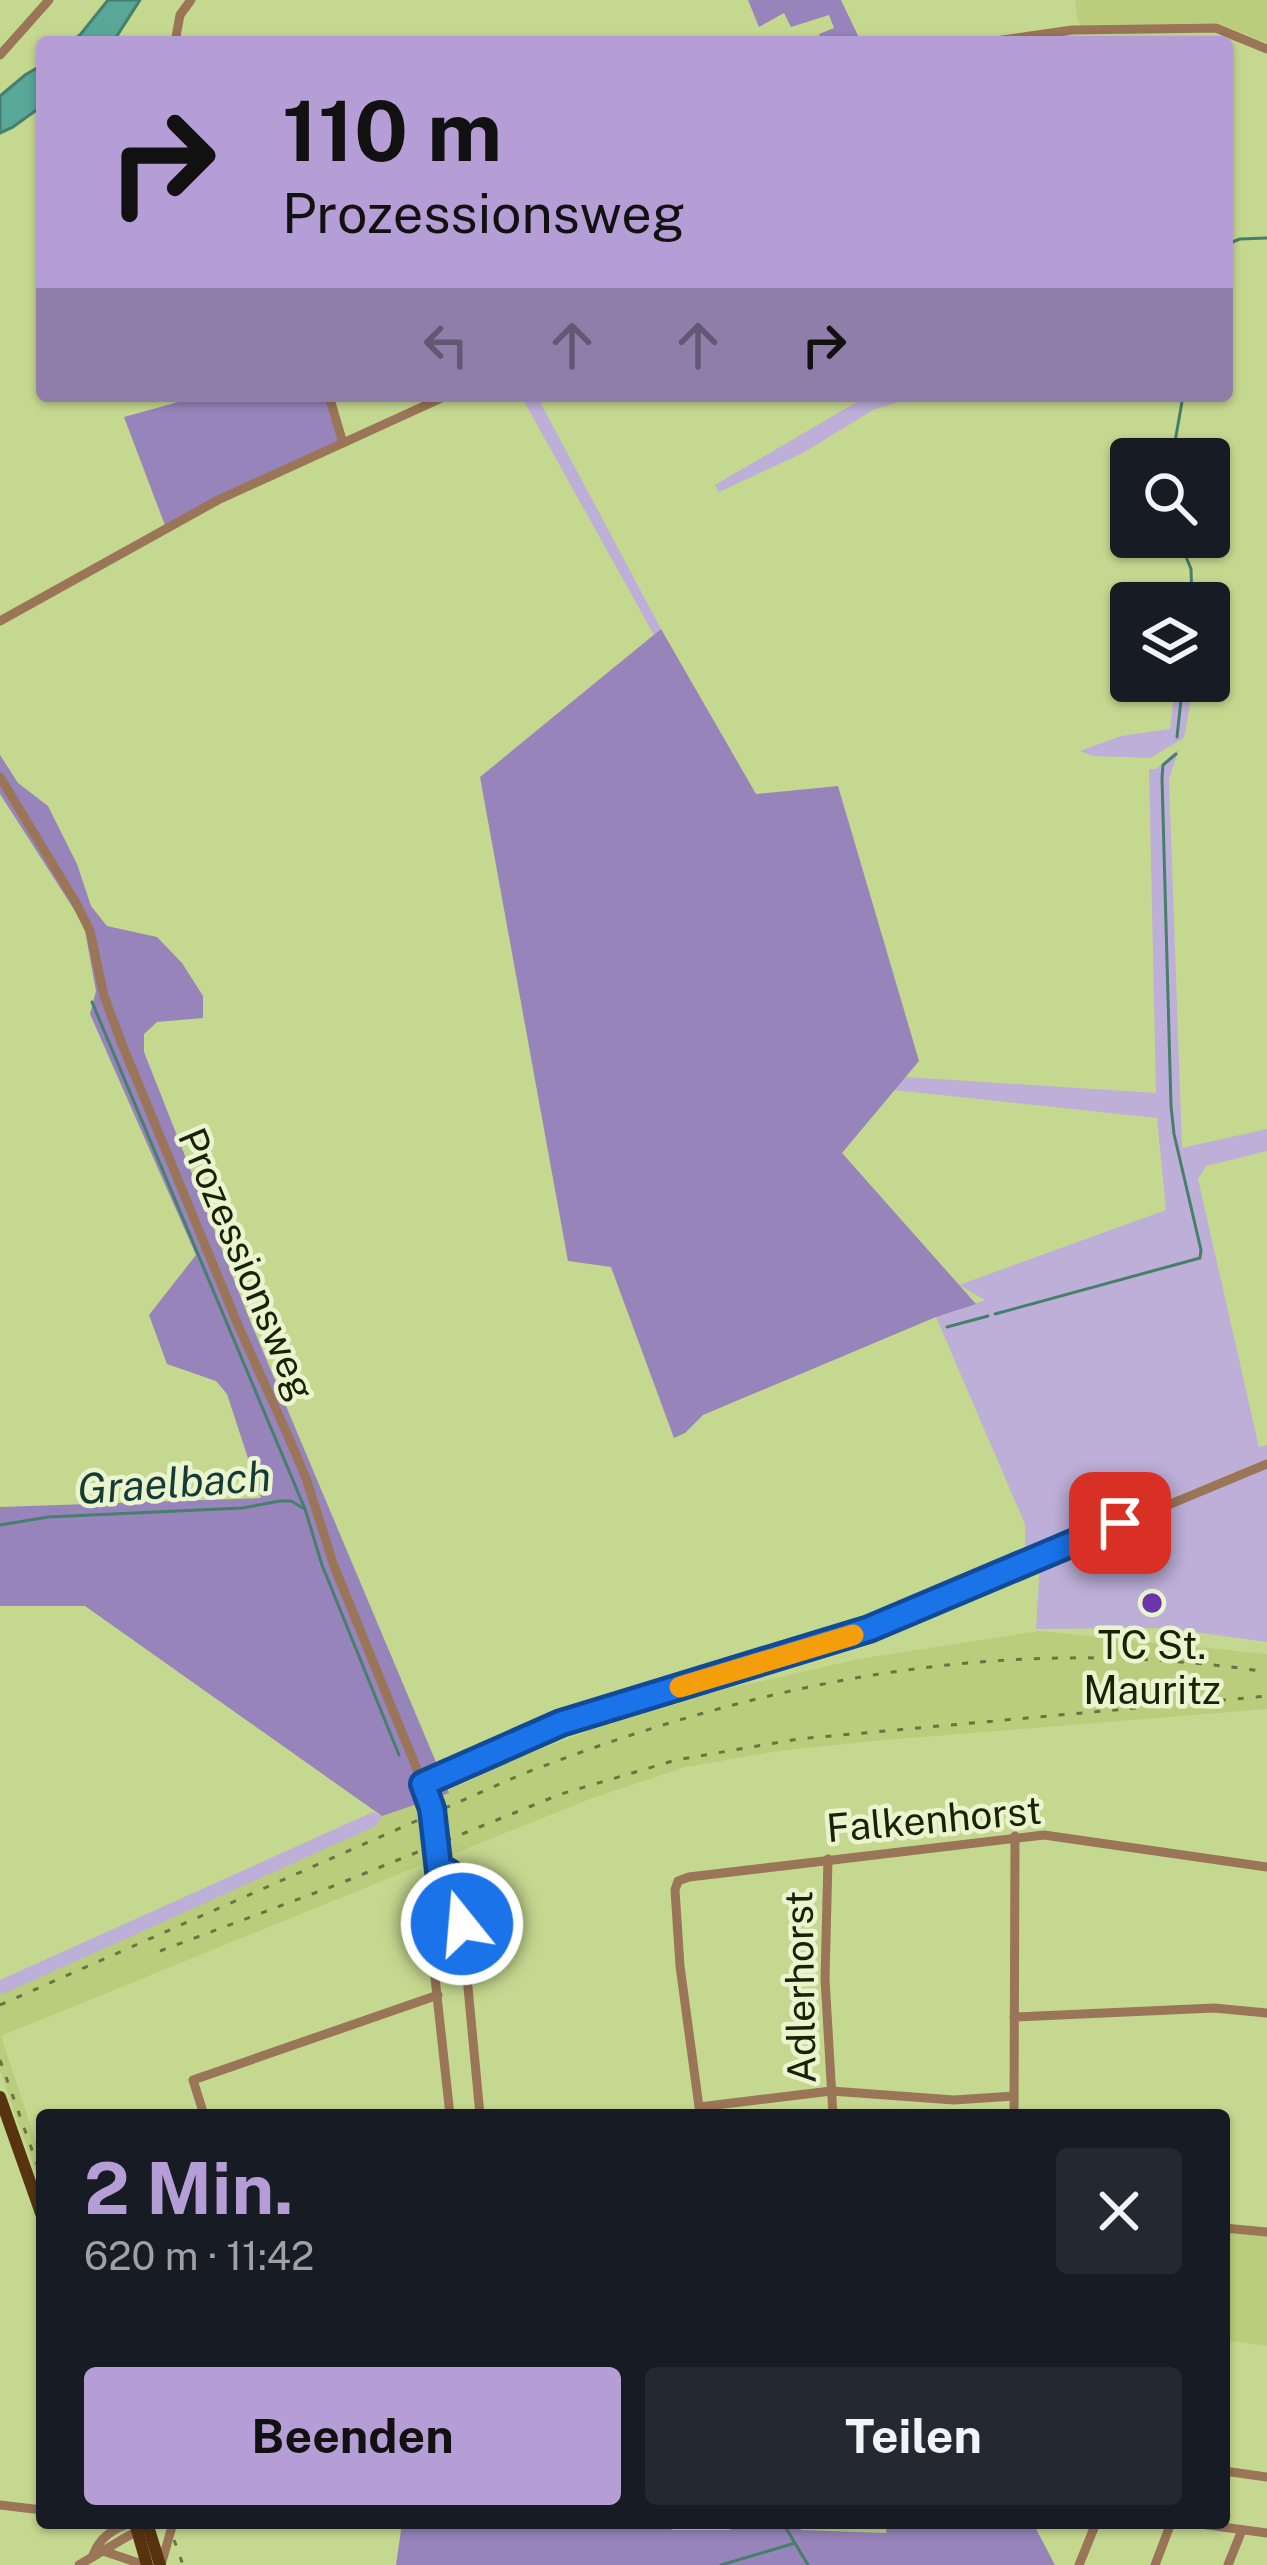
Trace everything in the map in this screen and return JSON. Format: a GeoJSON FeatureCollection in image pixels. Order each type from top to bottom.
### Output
{"type":"FeatureCollection","features":[{"type":"Feature","properties":{"kind":"main road"},"geometry":{"type":"LineString","coordinates":[[0,2097],[36,2199]]}},
{"type":"Feature","properties":{"kind":"main road"},"geometry":{"type":"LineString","coordinates":[[142,2529],[146,2565]]}},
{"type":"Feature","properties":{"kind":"main road"},"geometry":{"type":"LineString","coordinates":[[143,2529],[161,2565]]}},
{"type":"Feature","properties":{"kind":"street"},"geometry":{"type":"LineString","coordinates":[[0,55],[49,0]]}},
{"type":"Feature","properties":{"kind":"street"},"geometry":{"type":"LineString","coordinates":[[176,36],[180,15],[191,0]]}},
{"type":"Feature","properties":{"kind":"street"},"geometry":{"type":"LineString","coordinates":[[1017,36],[1216,28],[1267,49]]}},
{"type":"Feature","properties":{"kind":"street"},"geometry":{"type":"LineString","coordinates":[[331,402],[343,443]]}},
{"type":"Feature","properties":{"kind":"street"},"geometry":{"type":"LineString","coordinates":[[0,621],[183,518],[433,402]]}},
{"type":"Feature","properties":{"kind":"street","name":"Prozessionsweg"},"geometry":{"type":"LineString","coordinates":[[0,777],[90,931],[104,996],[122,1045],[289,1438],[334,1566],[423,1784],[432,1809],[439,1871]]}},
{"type":"Feature","properties":{"kind":"street"},"geometry":{"type":"LineString","coordinates":[[423,1784],[561,1723],[869,1629],[1267,1464]]}},
{"type":"Feature","properties":{"kind":"street","name":"Falkenhorst"},"geometry":{"type":"LineString","coordinates":[[831,2091],[699,2108],[680,1966],[678,1881],[1044,1835],[1267,1867]]}},
{"type":"Feature","properties":{"kind":"street"},"geometry":{"type":"LineString","coordinates":[[1014,2109],[1015,1836]]}},
{"type":"Feature","properties":{"kind":"street","name":"Adlerhorst"},"geometry":{"type":"LineString","coordinates":[[828,1859],[825,1978],[832,2109]]}},
{"type":"Feature","properties":{"kind":"street","name":"Prozessionsweg"},"geometry":{"type":"LineString","coordinates":[[439,1871],[428,1882],[426,1895],[449,2109]]}},
{"type":"Feature","properties":{"kind":"street","name":"Prozessionsweg"},"geometry":{"type":"LineString","coordinates":[[439,1871],[458,1881],[479,2109]]}},
{"type":"Feature","properties":{"kind":"street"},"geometry":{"type":"LineString","coordinates":[[202,2109],[193,2080],[438,1995]]}},
{"type":"Feature","properties":{"kind":"street"},"geometry":{"type":"LineString","coordinates":[[1014,2018],[1214,2008],[1267,2014]]}},
{"type":"Feature","properties":{"kind":"street"},"geometry":{"type":"LineString","coordinates":[[831,2091],[955,2100],[1014,2096]]}},
{"type":"Feature","properties":{"kind":"street"},"geometry":{"type":"LineString","coordinates":[[1230,2229],[1267,2232]]}},
{"type":"Feature","properties":{"kind":"street"},"geometry":{"type":"LineString","coordinates":[[1230,2472],[1267,2477]]}},
{"type":"Feature","properties":{"kind":"street"},"geometry":{"type":"LineString","coordinates":[[0,2505],[36,2509]]}},
{"type":"Feature","properties":{"kind":"street"},"geometry":{"type":"LineString","coordinates":[[1230,2528],[1267,2534]]}},
{"type":"Feature","properties":{"kind":"street"},"geometry":{"type":"LineString","coordinates":[[79,2565],[134,2529]]}},
{"type":"Feature","properties":{"kind":"street"},"geometry":{"type":"LineString","coordinates":[[161,2565],[170,2529]]}},
{"type":"Feature","properties":{"kind":"street"},"geometry":{"type":"LineString","coordinates":[[1079,2565],[1094,2529]]}},
{"type":"Feature","properties":{"kind":"street"},"geometry":{"type":"LineString","coordinates":[[1155,2565],[1169,2529]]}},
{"type":"Feature","properties":{"kind":"street"},"geometry":{"type":"LineString","coordinates":[[1228,2565],[1243,2530]]}},
{"type":"Feature","properties":{"kind":"street"},"geometry":{"type":"LineString","coordinates":[[98,2553],[146,2565]]}},
{"type":"Feature","properties":{"kind":"shaded area"},"geometry":{"type":"Polygon","coordinates":[[[748,0],[841,0],[858,36],[820,36],[834,28],[829,15],[791,27],[784,13],[759,27],[748,0]]]}},
{"type":"Feature","properties":{"kind":"shaded area"},"geometry":{"type":"Polygon","coordinates":[[[1075,0],[1267,0],[1267,43],[1218,23],[1082,25],[1075,0]]]}},
{"type":"Feature","properties":{"kind":"shaded area"},"geometry":{"type":"Polygon","coordinates":[[[178,402],[331,402],[343,443],[166,528],[124,417],[178,402]]]}},
{"type":"Feature","properties":{"kind":"shaded area"},"geometry":{"type":"Polygon","coordinates":[[[524,402],[540,402],[661,629],[654,635],[524,402]]]}},
{"type":"Feature","properties":{"kind":"shaded area"},"geometry":{"type":"Polygon","coordinates":[[[857,402],[898,402],[873,410],[803,453],[719,492],[715,485],[857,402]]]}},
{"type":"Feature","properties":{"kind":"shaded area"},"geometry":{"type":"Polygon","coordinates":[[[661,629],[756,794],[838,786],[919,1061],[842,1153],[976,1304],[703,1415],[674,1438],[611,1267],[568,1261],[480,777],[661,629]]]}},
{"type":"Feature","properties":{"kind":"shaded area"},"geometry":{"type":"Polygon","coordinates":[[[1173,702],[1190,702],[1184,738],[1150,758],[1093,756],[1080,751],[1121,736],[1170,729],[1173,702]]]}},
{"type":"Feature","properties":{"kind":"shaded area"},"geometry":{"type":"Polygon","coordinates":[[[1179,749],[1169,779],[1182,1148],[1267,1129],[1267,1151],[1206,1166],[1198,1179],[1259,1447],[1267,1445],[1267,1460],[1025,1557],[1025,1524],[936,1317],[985,1300],[959,1285],[1166,1210],[1157,1118],[894,1090],[906,1077],[1156,1093],[1149,769],[1156,769],[1179,749]]]}},
{"type":"Feature","properties":{"kind":"shaded area"},"geometry":{"type":"Polygon","coordinates":[[[0,755],[18,783],[48,806],[77,864],[91,906],[107,926],[157,937],[182,963],[203,996],[203,1018],[157,1022],[144,1034],[144,1052],[251,1323],[449,1793],[382,1816],[85,1606],[0,1606],[0,1507],[261,1498],[227,1394],[216,1381],[167,1364],[149,1315],[196,1255],[90,1014],[96,991],[84,925],[0,794],[0,755]]]}},
{"type":"Feature","properties":{"kind":"shaded area"},"geometry":{"type":"Polygon","coordinates":[[[1267,1467],[1267,1642],[1165,1628],[1036,1629],[1040,1561],[1085,1556],[1083,1544],[1267,1467]]]}},
{"type":"Feature","properties":{"kind":"shaded area"},"geometry":{"type":"Polygon","coordinates":[[[1039,1631],[1267,1654],[1267,1709],[874,1741],[685,1767],[443,1858],[437,1796],[588,1731],[722,1690],[859,1659],[1039,1631]]]}},
{"type":"Feature","properties":{"kind":"shaded area"},"geometry":{"type":"Polygon","coordinates":[[[412,1804],[425,1806],[431,1861],[1,2036],[36,2142],[36,2173],[0,2071],[0,1993],[376,1826],[382,1816],[412,1804]]]}},
{"type":"Feature","properties":{"kind":"shaded area"},"geometry":{"type":"Polygon","coordinates":[[[373,1812],[382,1816],[376,1826],[0,1993],[0,1980],[373,1812]]]}},
{"type":"Feature","properties":{"kind":"shaded area"},"geometry":{"type":"Polygon","coordinates":[[[1230,2233],[1267,2236],[1267,2346],[1230,2341],[1230,2233]]]}},
{"type":"Feature","properties":{"kind":"shaded area"},"geometry":{"type":"Polygon","coordinates":[[[401,2529],[886,2533],[886,2529],[1036,2529],[1055,2565],[396,2565],[401,2529]]]}},
{"type":"Feature","properties":{"kind":"water"},"geometry":{"type":"Polygon","coordinates":[[[108,0],[140,0],[117,36],[80,35],[108,0]]]}},
{"type":"Feature","properties":{"kind":"water"},"geometry":{"type":"Polygon","coordinates":[[[36,69],[36,110],[0,133],[0,96],[36,69]]]}},
{"type":"Feature","properties":{"kind":"waterway"},"geometry":{"type":"LineString","coordinates":[[1233,242],[1267,238]]}},
{"type":"Feature","properties":{"kind":"waterway"},"geometry":{"type":"LineString","coordinates":[[1176,438],[1182,402]]}},
{"type":"Feature","properties":{"kind":"waterway"},"geometry":{"type":"LineString","coordinates":[[1187,558],[1191,582]]}},
{"type":"Feature","properties":{"kind":"waterway"},"geometry":{"type":"LineString","coordinates":[[1177,737],[1181,702]]}},
{"type":"Feature","properties":{"kind":"waterway"},"geometry":{"type":"LineString","coordinates":[[995,1314],[1200,1258],[1171,1106],[1162,778],[1163,765],[1176,754]]}},
{"type":"Feature","properties":{"kind":"waterway"},"geometry":{"type":"LineString","coordinates":[[92,1002],[305,1509],[322,1565],[399,1755]]}},
{"type":"Feature","properties":{"kind":"waterway"},"geometry":{"type":"LineString","coordinates":[[947,1327],[988,1316]]}},
{"type":"Feature","properties":{"kind":"waterway","name":"Graelbach"},"geometry":{"type":"LineString","coordinates":[[0,1525],[48,1517],[242,1508],[280,1501],[303,1508]]}},
{"type":"Feature","properties":{"kind":"waterway","name":"Graelbach"},"geometry":{"type":"LineString","coordinates":[[787,2529],[808,2565]]}},
{"type":"Feature","properties":{"kind":"waterway"},"geometry":{"type":"LineString","coordinates":[[721,2565],[795,2543]]}},
{"type":"Feature","properties":{"kind":"railway"},"geometry":{"type":"LineString","coordinates":[[0,2005],[520,1775],[703,1713],[887,1673],[980,1662],[1170,1661],[1267,1672]]}},
{"type":"Feature","properties":{"kind":"railway"},"geometry":{"type":"LineString","coordinates":[[160,1951],[561,1794],[676,1760],[798,1739],[1267,1696]]}},
{"type":"Feature","properties":{"kind":"railway"},"geometry":{"type":"LineString","coordinates":[[0,2060],[36,2161]]}},
{"type":"Feature","properties":{"kind":"railway"},"geometry":{"type":"LineString","coordinates":[[170,2529],[183,2565]]}},
{"type":"Feature","properties":{"kind":"slow traffic"},"geometry":{"type":"LineString","coordinates":[[680,1687],[853,1635]]}},
{"type":"Feature","properties":{"kind":"place","name":"TC St. Mauritz"},"geometry":{"type":"Point","coordinates":[1152,1603]}},
{"type":"Feature","properties":{"kind":"route"},"geometry":{"type":"LineString","coordinates":[[462,1924],[458,1881],[439,1871],[432,1809],[423,1784],[561,1723],[869,1629],[1120,1523]]}}]}
